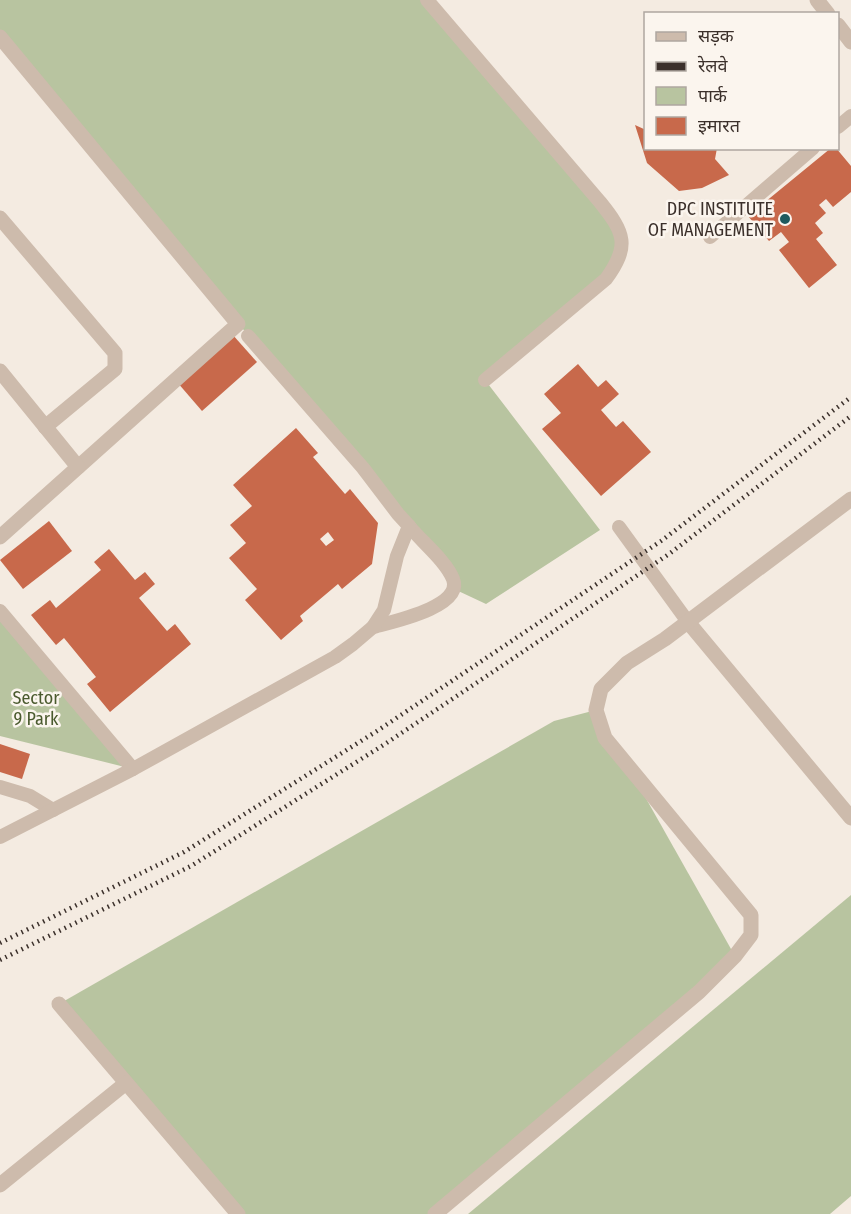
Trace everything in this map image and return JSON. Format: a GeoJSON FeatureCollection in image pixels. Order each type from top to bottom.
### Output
{"type":"FeatureCollection","features":[{"type":"Feature","properties":{"kind":"street"},"geometry":{"type":"LineString","coordinates":[[817,0],[826,12]]}},
{"type":"Feature","properties":{"kind":"street"},"geometry":{"type":"LineString","coordinates":[[839,27],[851,42]]}},
{"type":"Feature","properties":{"kind":"street"},"geometry":{"type":"LineString","coordinates":[[0,37],[238,324],[0,537]]}},
{"type":"Feature","properties":{"kind":"street"},"geometry":{"type":"LineString","coordinates":[[0,219],[115,353],[115,369],[45,427]]}},
{"type":"Feature","properties":{"kind":"street"},"geometry":{"type":"LineString","coordinates":[[0,371],[78,467]]}},
{"type":"Feature","properties":{"kind":"street"},"geometry":{"type":"LineString","coordinates":[[435,1214],[699,992],[735,956],[751,935],[751,915],[605,738],[596,710],[601,689],[627,663],[665,639],[851,499]]}},
{"type":"Feature","properties":{"kind":"street"},"geometry":{"type":"LineString","coordinates":[[688,622],[851,818]]}},
{"type":"Feature","properties":{"kind":"street"},"geometry":{"type":"LineString","coordinates":[[59,1004],[238,1214]]}},
{"type":"Feature","properties":{"kind":"street"},"geometry":{"type":"LineString","coordinates":[[0,1185],[126,1083]]}},
{"type":"Feature","properties":{"kind":"lane"},"geometry":{"type":"LineString","coordinates":[[428,0],[613,218],[622,239],[617,264],[606,279],[485,380]]}},
{"type":"Feature","properties":{"kind":"lane"},"geometry":{"type":"LineString","coordinates":[[839,125],[851,116]]}},
{"type":"Feature","properties":{"kind":"lane"},"geometry":{"type":"LineString","coordinates":[[710,237],[811,150]]}},
{"type":"Feature","properties":{"kind":"lane"},"geometry":{"type":"LineString","coordinates":[[248,336],[363,468],[454,581],[454,589],[450,597],[435,607],[373,627]]}},
{"type":"Feature","properties":{"kind":"lane"},"geometry":{"type":"LineString","coordinates":[[0,837],[133,769],[335,657],[373,627],[384,610],[397,556],[409,526]]}},
{"type":"Feature","properties":{"kind":"lane"},"geometry":{"type":"LineString","coordinates":[[619,527],[688,622]]}},
{"type":"Feature","properties":{"kind":"lane"},"geometry":{"type":"LineString","coordinates":[[0,611],[133,769]]}},
{"type":"Feature","properties":{"kind":"lane"},"geometry":{"type":"LineString","coordinates":[[0,787],[30,796],[53,810]]}},
{"type":"Feature","properties":{"kind":"green space"},"geometry":{"type":"Polygon","coordinates":[[[0,0],[430,0],[618,228],[617,264],[485,380],[600,530],[486,604],[454,589],[409,526],[0,41],[0,0]]]}},
{"type":"Feature","properties":{"kind":"green space","name":"Sector 9 Park"},"geometry":{"type":"Polygon","coordinates":[[[0,611],[133,769],[0,736],[0,611]]]}},
{"type":"Feature","properties":{"kind":"green space"},"geometry":{"type":"Polygon","coordinates":[[[596,710],[735,956],[433,1214],[235,1214],[59,1004],[554,721],[596,710]]]}},
{"type":"Feature","properties":{"kind":"green space"},"geometry":{"type":"Polygon","coordinates":[[[851,895],[851,1196],[830,1214],[468,1214],[851,895]]]}},
{"type":"Feature","properties":{"kind":"building"},"geometry":{"type":"Polygon","coordinates":[[[635,125],[644,129],[644,150],[717,150],[715,159],[729,175],[702,188],[679,191],[647,163],[635,125]]]}},
{"type":"Feature","properties":{"kind":"building","name":"DPC INSTITUTE OF MANAGEMENT"},"geometry":{"type":"Polygon","coordinates":[[[829,150],[838,150],[851,166],[851,192],[833,207],[826,199],[819,205],[826,213],[815,223],[823,233],[816,239],[837,265],[809,288],[779,250],[789,242],[781,232],[769,241],[748,216],[829,150]]]}},
{"type":"Feature","properties":{"kind":"building"},"geometry":{"type":"Polygon","coordinates":[[[232,334],[257,362],[202,411],[177,382],[232,334]]]}},
{"type":"Feature","properties":{"kind":"building"},"geometry":{"type":"Polygon","coordinates":[[[578,364],[598,387],[606,380],[619,394],[601,410],[616,427],[623,421],[651,452],[601,496],[542,429],[561,413],[544,394],[578,364]]]}},
{"type":"Feature","properties":{"kind":"building"},"geometry":{"type":"Polygon","coordinates":[[[296,428],[318,453],[313,457],[345,494],[350,489],[378,523],[372,564],[342,589],[338,584],[300,616],[303,621],[281,640],[245,600],[257,589],[229,558],[246,543],[230,525],[252,506],[233,485],[296,428]],[[328,532],[320,539],[326,546],[334,540],[328,532]]]}},
{"type":"Feature","properties":{"kind":"building"},"geometry":{"type":"Polygon","coordinates":[[[49,521],[72,551],[23,589],[0,560],[49,521]]]}},
{"type":"Feature","properties":{"kind":"building"},"geometry":{"type":"Polygon","coordinates":[[[109,549],[135,580],[145,572],[155,584],[139,598],[167,631],[175,624],[191,644],[110,712],[87,684],[96,677],[64,638],[56,645],[31,615],[50,600],[56,608],[101,570],[94,562],[109,549]]]}},
{"type":"Feature","properties":{"kind":"building"},"geometry":{"type":"Polygon","coordinates":[[[0,744],[30,754],[22,779],[0,772],[0,744]]]}},
{"type":"Feature","properties":{"kind":"railway"},"geometry":{"type":"LineString","coordinates":[[0,943],[184,852],[377,731],[661,541],[851,397]]}},
{"type":"Feature","properties":{"kind":"railway"},"geometry":{"type":"LineString","coordinates":[[0,960],[191,866],[385,744],[669,554],[851,416]]}},
{"type":"Feature","properties":{"kind":"place","name":"DPC INSTITUTE OF MANAGEMENT"},"geometry":{"type":"Point","coordinates":[785,219]}}]}
